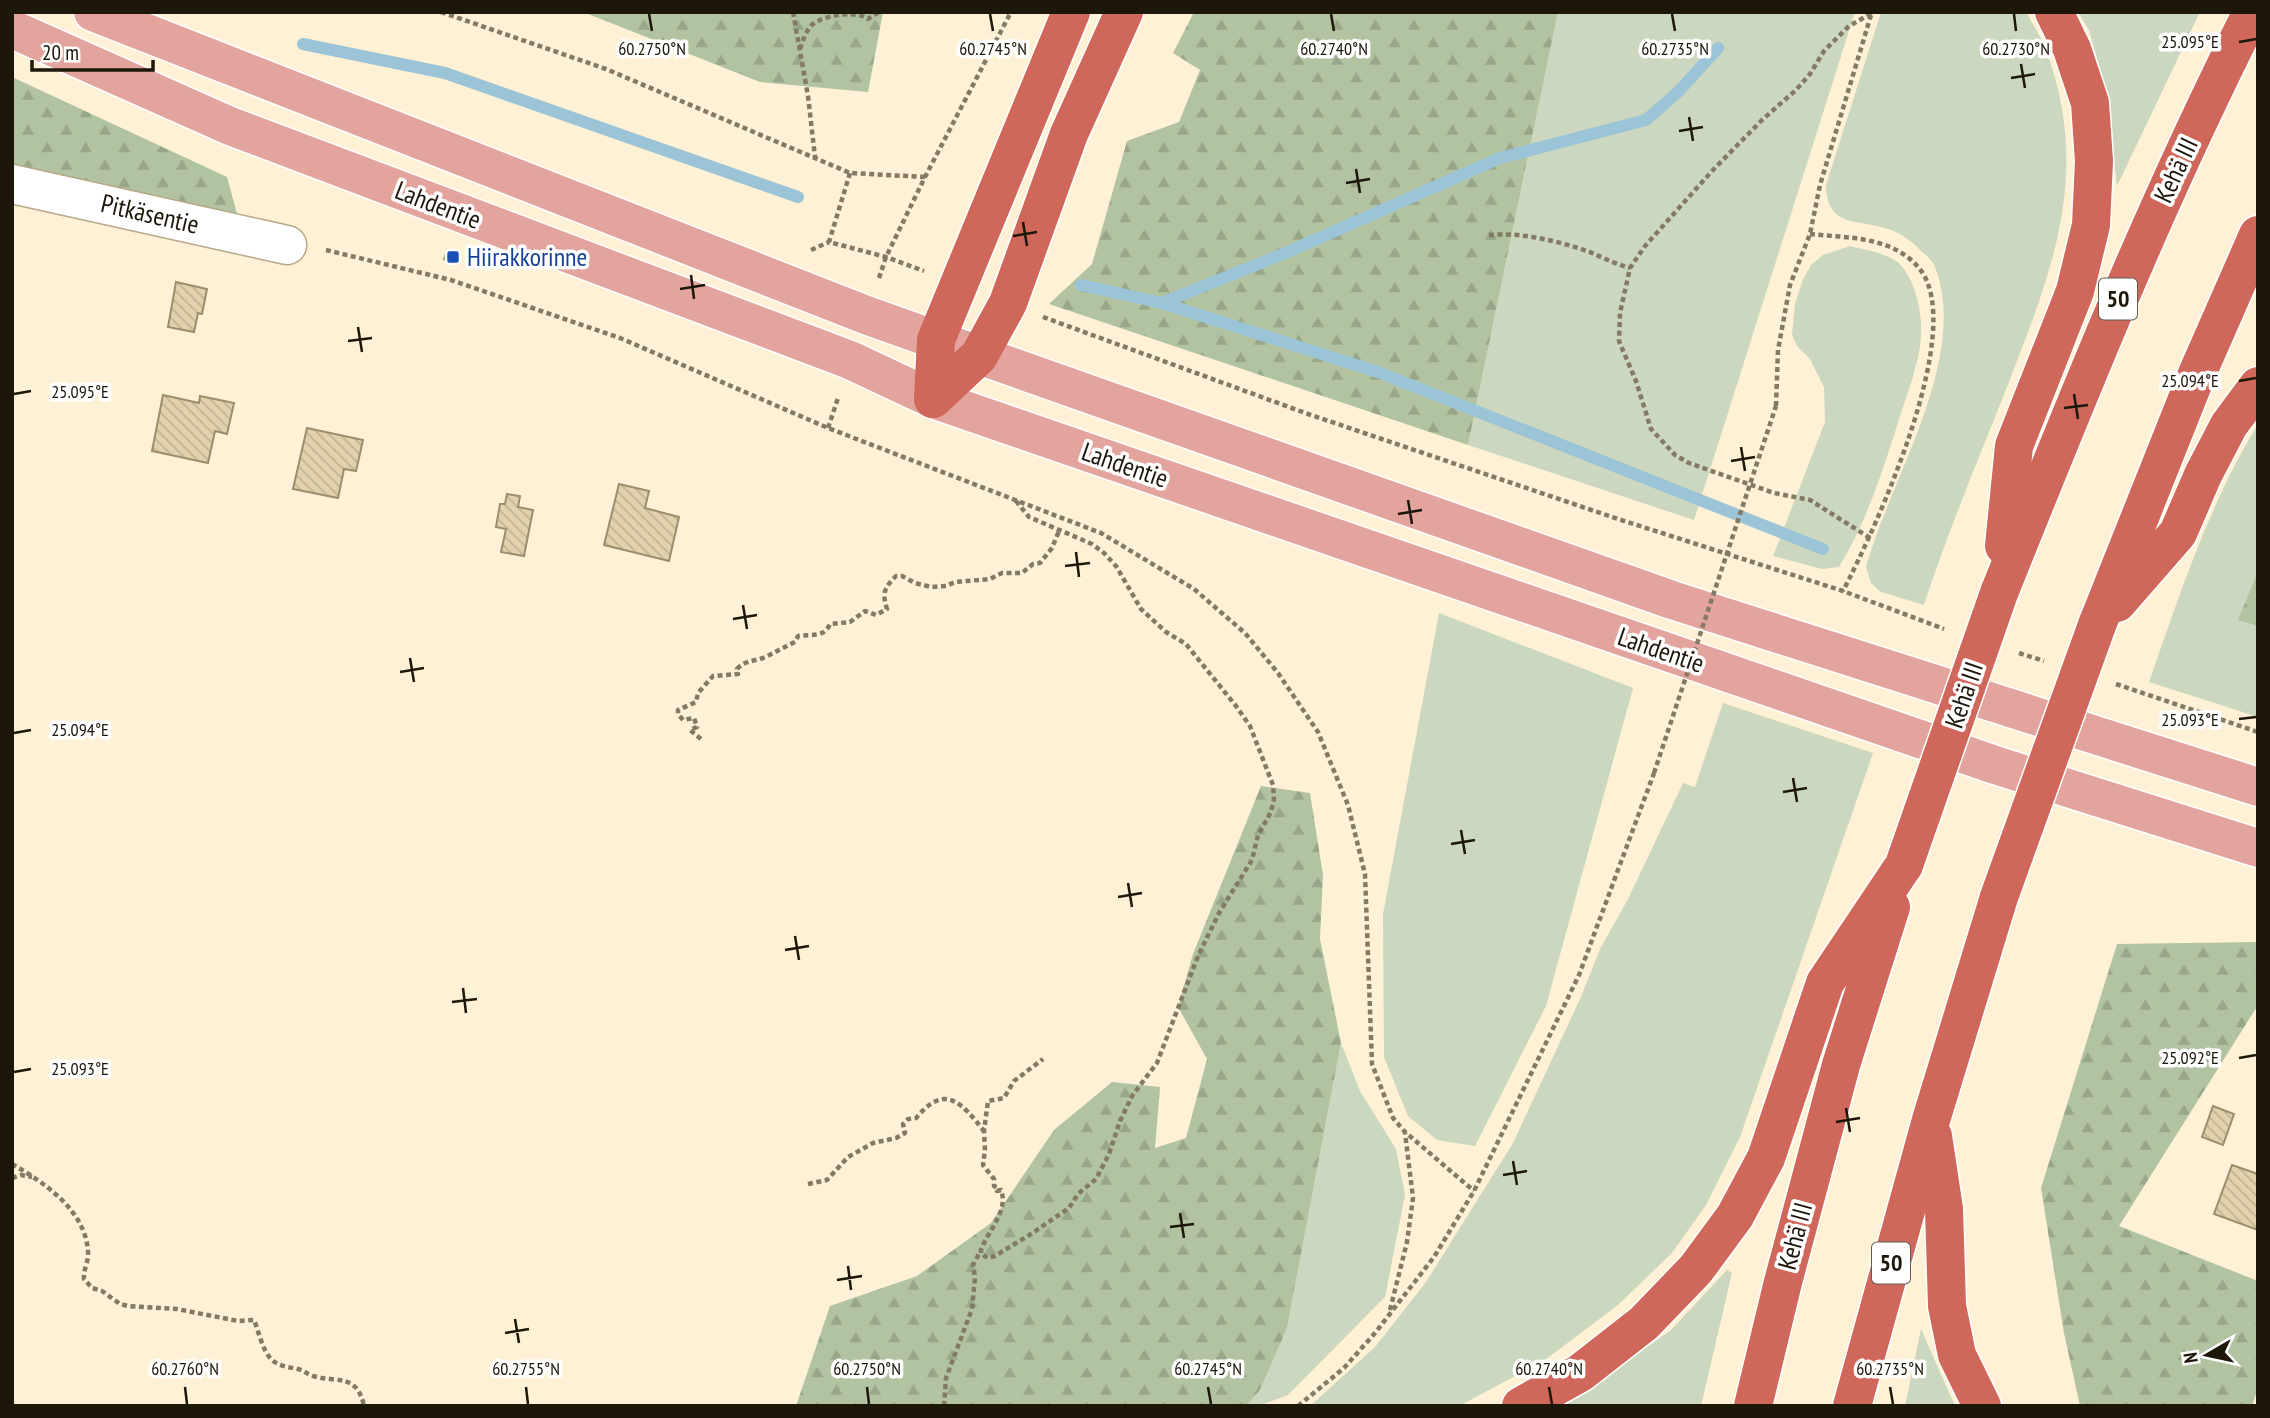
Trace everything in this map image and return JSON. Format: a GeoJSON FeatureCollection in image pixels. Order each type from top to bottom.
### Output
{"type":"FeatureCollection","features":[{"type":"Feature","properties":{"kind":"highway"},"geometry":{"type":"LineString","coordinates":[[933,399],[936,340],[1071,12]]}},
{"type":"Feature","properties":{"kind":"highway"},"geometry":{"type":"LineString","coordinates":[[933,399],[979,356],[1008,303],[1069,134],[1124,12]]}},
{"type":"Feature","properties":{"kind":"highway"},"geometry":{"type":"LineString","coordinates":[[2000,593],[2014,446],[2075,291],[2091,225],[2094,161],[2090,103],[2072,49],[2054,12]]}},
{"type":"Feature","properties":{"kind":"highway","name":"Kehä III"},"geometry":{"type":"LineString","coordinates":[[1753,1406],[1841,1065],[1904,864],[2000,593],[2102,334],[2169,182],[2252,12]]}},
{"type":"Feature","properties":{"kind":"highway","name":"50"},"geometry":{"type":"LineString","coordinates":[[1852,1406],[1931,1120],[1999,897],[2097,625],[2197,374],[2258,235]]}},
{"type":"Feature","properties":{"kind":"highway"},"geometry":{"type":"LineString","coordinates":[[2097,625],[2178,533],[2203,475],[2230,425],[2258,386]]}},
{"type":"Feature","properties":{"kind":"highway"},"geometry":{"type":"LineString","coordinates":[[1521,1406],[1580,1373],[1644,1323],[1696,1269],[1735,1216],[1766,1158],[1825,983],[1904,864]]}},
{"type":"Feature","properties":{"kind":"highway"},"geometry":{"type":"LineString","coordinates":[[1931,1120],[1944,1209],[1947,1306],[1957,1355],[1982,1406]]}},
{"type":"Feature","properties":{"kind":"main road","name":"Lahdentie"},"geometry":{"type":"LineString","coordinates":[[93,12],[866,316],[1672,600],[2258,787]]}},
{"type":"Feature","properties":{"kind":"main road","name":"Lahdentie"},"geometry":{"type":"LineString","coordinates":[[12,29],[230,126],[850,360],[933,399],[1995,765],[2258,848]]}},
{"type":"Feature","properties":{"kind":"street","name":"Pitkäsentie"},"geometry":{"type":"LineString","coordinates":[[12,184],[287,245]]}},
{"type":"Feature","properties":{"kind":"path"},"geometry":{"type":"LineString","coordinates":[[441,12],[606,69],[850,173],[925,177]]}},
{"type":"Feature","properties":{"kind":"path"},"geometry":{"type":"LineString","coordinates":[[793,12],[808,96],[815,158]]}},
{"type":"Feature","properties":{"kind":"path"},"geometry":{"type":"LineString","coordinates":[[800,50],[803,38],[812,25],[850,13],[868,19],[879,12]]}},
{"type":"Feature","properties":{"kind":"path"},"geometry":{"type":"LineString","coordinates":[[866,316],[886,257],[1012,12]]}},
{"type":"Feature","properties":{"kind":"path"},"geometry":{"type":"LineString","coordinates":[[1298,1406],[1344,1368],[1434,1257],[1474,1192],[1579,975],[1654,773],[1776,406],[1777,350],[1790,285],[1810,234],[1820,185],[1872,13]]}},
{"type":"Feature","properties":{"kind":"path"},"geometry":{"type":"LineString","coordinates":[[1870,538],[1810,500],[1774,492],[1689,463],[1675,455],[1651,429],[1636,381],[1619,341],[1620,313],[1630,268],[1667,220],[1762,120],[1796,90],[1824,51],[1849,26],[1872,13]]}},
{"type":"Feature","properties":{"kind":"path"},"geometry":{"type":"LineString","coordinates":[[850,173],[829,242],[886,257],[959,284]]}},
{"type":"Feature","properties":{"kind":"path"},"geometry":{"type":"LineString","coordinates":[[1489,235],[1518,234],[1577,248],[1630,268]]}},
{"type":"Feature","properties":{"kind":"path"},"geometry":{"type":"LineString","coordinates":[[1810,234],[1879,242],[1896,250],[1920,269],[1929,285],[1933,302],[1933,342],[1920,399],[1870,538],[1843,591]]}},
{"type":"Feature","properties":{"kind":"path"},"geometry":{"type":"LineString","coordinates":[[287,245],[336,252],[451,280],[620,338],[828,428],[1101,533],[1194,589],[1245,633],[1278,673],[1318,732],[1348,805],[1365,874],[1372,1064],[1383,1097],[1393,1118],[1405,1132],[1474,1192]]}},
{"type":"Feature","properties":{"kind":"path"},"geometry":{"type":"LineString","coordinates":[[1008,303],[1308,414],[1618,519],[1843,591],[1952,631]]}},
{"type":"Feature","properties":{"kind":"path"},"geometry":{"type":"LineString","coordinates":[[828,428],[850,360]]}},
{"type":"Feature","properties":{"kind":"path"},"geometry":{"type":"LineString","coordinates":[[981,1250],[983,1256],[995,1256],[1031,1234],[1069,1208],[1078,1194],[1096,1179],[1132,1096],[1157,1063],[1198,956],[1219,913],[1252,860],[1258,835],[1271,812],[1274,799],[1273,785],[1250,726],[1186,644],[1166,632],[1140,609],[1116,566],[1104,553],[1092,544],[1025,514],[1016,500]]}},
{"type":"Feature","properties":{"kind":"path"},"geometry":{"type":"LineString","coordinates":[[701,739],[690,730],[697,727],[694,718],[683,720],[678,710],[696,702],[698,693],[713,676],[738,674],[737,669],[741,665],[766,657],[795,642],[798,636],[820,635],[827,631],[831,624],[850,622],[865,611],[876,615],[887,609],[883,594],[885,587],[896,576],[931,587],[979,578],[990,579],[1002,573],[1022,573],[1032,564],[1040,563],[1052,548],[1059,531]]}},
{"type":"Feature","properties":{"kind":"path"},"geometry":{"type":"LineString","coordinates":[[2016,651],[2054,664]]}},
{"type":"Feature","properties":{"kind":"path"},"geometry":{"type":"LineString","coordinates":[[2105,681],[2258,732]]}},
{"type":"Feature","properties":{"kind":"path"},"geometry":{"type":"LineString","coordinates":[[944,1406],[946,1378],[972,1309],[975,1278],[973,1265],[1000,1212],[1003,1196],[1001,1190],[998,1191],[997,1186],[994,1186],[994,1179],[983,1165],[988,1101],[1004,1098],[1014,1081],[1043,1059]]}},
{"type":"Feature","properties":{"kind":"path"},"geometry":{"type":"LineString","coordinates":[[808,1184],[827,1180],[848,1157],[873,1143],[905,1133],[903,1124],[908,1119],[916,1118],[928,1104],[939,1099],[950,1100],[967,1109],[984,1131]]}},
{"type":"Feature","properties":{"kind":"path"},"geometry":{"type":"LineString","coordinates":[[1389,1314],[1407,1242],[1413,1198],[1405,1132]]}},
{"type":"Feature","properties":{"kind":"path"},"geometry":{"type":"LineString","coordinates":[[12,1164],[36,1178],[64,1201],[84,1231],[89,1254],[84,1279],[92,1288],[128,1306],[177,1308],[238,1321],[254,1320],[266,1352],[272,1360],[312,1376],[346,1380],[361,1393],[364,1406]]}},
{"type":"Feature","properties":{"kind":"path"},"geometry":{"type":"LineString","coordinates":[[12,1178],[21,1175],[36,1178]]}},
{"type":"Feature","properties":{"kind":"green space"},"geometry":{"type":"Polygon","coordinates":[[[583,12],[883,12],[868,92],[760,82],[583,12]]]}},
{"type":"Feature","properties":{"kind":"green space"},"geometry":{"type":"Polygon","coordinates":[[[1194,12],[1558,12],[1468,445],[1049,304],[1092,264],[1127,141],[1179,122],[1200,70],[1173,53],[1194,12]]]}},
{"type":"Feature","properties":{"kind":"green space"},"geometry":{"type":"Polygon","coordinates":[[[1558,12],[1855,12],[1694,520],[1468,445],[1558,12]]]}},
{"type":"Feature","properties":{"kind":"green space"},"geometry":{"type":"Polygon","coordinates":[[[1881,12],[2026,12],[2046,50],[2059,95],[2066,139],[2066,181],[2061,221],[2039,303],[1924,605],[1881,592],[1871,583],[1866,567],[1923,418],[1935,379],[1942,340],[1943,302],[1935,267],[1914,244],[1899,234],[1839,216],[1832,209],[1826,185],[1881,12]]]}},
{"type":"Feature","properties":{"kind":"green space"},"geometry":{"type":"Polygon","coordinates":[[[2078,12],[2200,12],[2117,186],[2106,90],[2089,30],[2078,12]]]}},
{"type":"Feature","properties":{"kind":"green space"},"geometry":{"type":"Polygon","coordinates":[[[12,77],[227,177],[239,221],[12,168],[12,77]]]}},
{"type":"Feature","properties":{"kind":"green space"},"geometry":{"type":"Polygon","coordinates":[[[1850,246],[1885,255],[1902,266],[1917,299],[1921,335],[1912,380],[1867,512],[1839,567],[1822,569],[1773,556],[1825,422],[1824,387],[1810,359],[1797,346],[1792,335],[1795,304],[1811,265],[1823,255],[1850,246]]]}},
{"type":"Feature","properties":{"kind":"green space"},"geometry":{"type":"Polygon","coordinates":[[[2258,424],[2258,571],[2239,619],[2258,626],[2258,717],[2149,682],[2210,518],[2258,424]]]}},
{"type":"Feature","properties":{"kind":"green space"},"geometry":{"type":"Polygon","coordinates":[[[2258,571],[2258,626],[2238,620],[2258,571]]]}},
{"type":"Feature","properties":{"kind":"green space"},"geometry":{"type":"Polygon","coordinates":[[[1439,613],[1633,688],[1546,1006],[1475,1146],[1437,1140],[1408,1116],[1384,1057],[1383,914],[1439,613]]]}},
{"type":"Feature","properties":{"kind":"green space"},"geometry":{"type":"Polygon","coordinates":[[[1723,703],[1873,753],[1740,1137],[1706,1205],[1672,1253],[1618,1305],[1545,1360],[1459,1406],[1310,1406],[1375,1347],[1426,1282],[1513,1143],[1580,999],[1600,949],[1628,899],[1683,783],[1695,787],[1723,703]]]}},
{"type":"Feature","properties":{"kind":"green space"},"geometry":{"type":"Polygon","coordinates":[[[1261,786],[1310,793],[1323,875],[1320,939],[1341,1043],[1287,1328],[1260,1390],[1246,1406],[796,1406],[830,1306],[917,1276],[991,1223],[1054,1130],[1112,1082],[1160,1087],[1155,1148],[1186,1138],[1207,1059],[1178,1007],[1193,954],[1261,786]]]}},
{"type":"Feature","properties":{"kind":"green space"},"geometry":{"type":"Polygon","coordinates":[[[2258,942],[2258,1005],[2119,1226],[2258,1281],[2258,1387],[2252,1406],[2080,1406],[2064,1333],[2041,1188],[2117,944],[2258,942]]]}},
{"type":"Feature","properties":{"kind":"green space"},"geometry":{"type":"Polygon","coordinates":[[[1341,1043],[1360,1091],[1396,1149],[1405,1195],[1385,1297],[1288,1395],[1259,1406],[1246,1406],[1260,1390],[1287,1328],[1341,1043]]]}},
{"type":"Feature","properties":{"kind":"green space"},"geometry":{"type":"Polygon","coordinates":[[[1727,1270],[1732,1273],[1701,1406],[1564,1406],[1671,1330],[1727,1270]]]}},
{"type":"Feature","properties":{"kind":"green space"},"geometry":{"type":"Polygon","coordinates":[[[1921,1329],[1955,1406],[1905,1406],[1921,1329]]]}},
{"type":"Feature","properties":{"kind":"building"},"geometry":{"type":"Polygon","coordinates":[[[447,251],[460,256],[457,263],[444,259],[447,251]]]}},
{"type":"Feature","properties":{"kind":"building"},"geometry":{"type":"Polygon","coordinates":[[[176,282],[207,289],[202,314],[198,313],[194,332],[168,327],[176,282]]]}},
{"type":"Feature","properties":{"kind":"building"},"geometry":{"type":"Polygon","coordinates":[[[163,395],[199,403],[200,396],[234,403],[227,434],[215,431],[208,463],[152,451],[163,395]]]}},
{"type":"Feature","properties":{"kind":"building"},"geometry":{"type":"Polygon","coordinates":[[[307,428],[363,440],[356,471],[344,469],[338,498],[293,489],[307,428]]]}},
{"type":"Feature","properties":{"kind":"building"},"geometry":{"type":"Polygon","coordinates":[[[619,484],[649,491],[645,508],[679,517],[669,561],[604,545],[619,484]]]}},
{"type":"Feature","properties":{"kind":"building"},"geometry":{"type":"Polygon","coordinates":[[[507,494],[520,496],[518,507],[533,510],[524,556],[501,552],[506,529],[496,527],[500,504],[505,504],[507,494]]]}},
{"type":"Feature","properties":{"kind":"building"},"geometry":{"type":"Polygon","coordinates":[[[2213,1106],[2234,1114],[2223,1145],[2202,1137],[2213,1106]]]}},
{"type":"Feature","properties":{"kind":"building"},"geometry":{"type":"Polygon","coordinates":[[[2232,1165],[2258,1174],[2258,1230],[2214,1214],[2232,1165]]]}},
{"type":"Feature","properties":{"kind":"waterway"},"geometry":{"type":"LineString","coordinates":[[303,44],[445,73],[798,197]]}},
{"type":"Feature","properties":{"kind":"waterway"},"geometry":{"type":"LineString","coordinates":[[1162,303],[1283,254],[1500,158],[1646,120],[1678,92],[1718,48]]}},
{"type":"Feature","properties":{"kind":"waterway"},"geometry":{"type":"LineString","coordinates":[[1081,285],[1162,303],[1378,372],[1823,549]]}},
{"type":"Feature","properties":{"kind":"place","name":"Hiirakkorinne"},"geometry":{"type":"Point","coordinates":[453,257]}}]}
